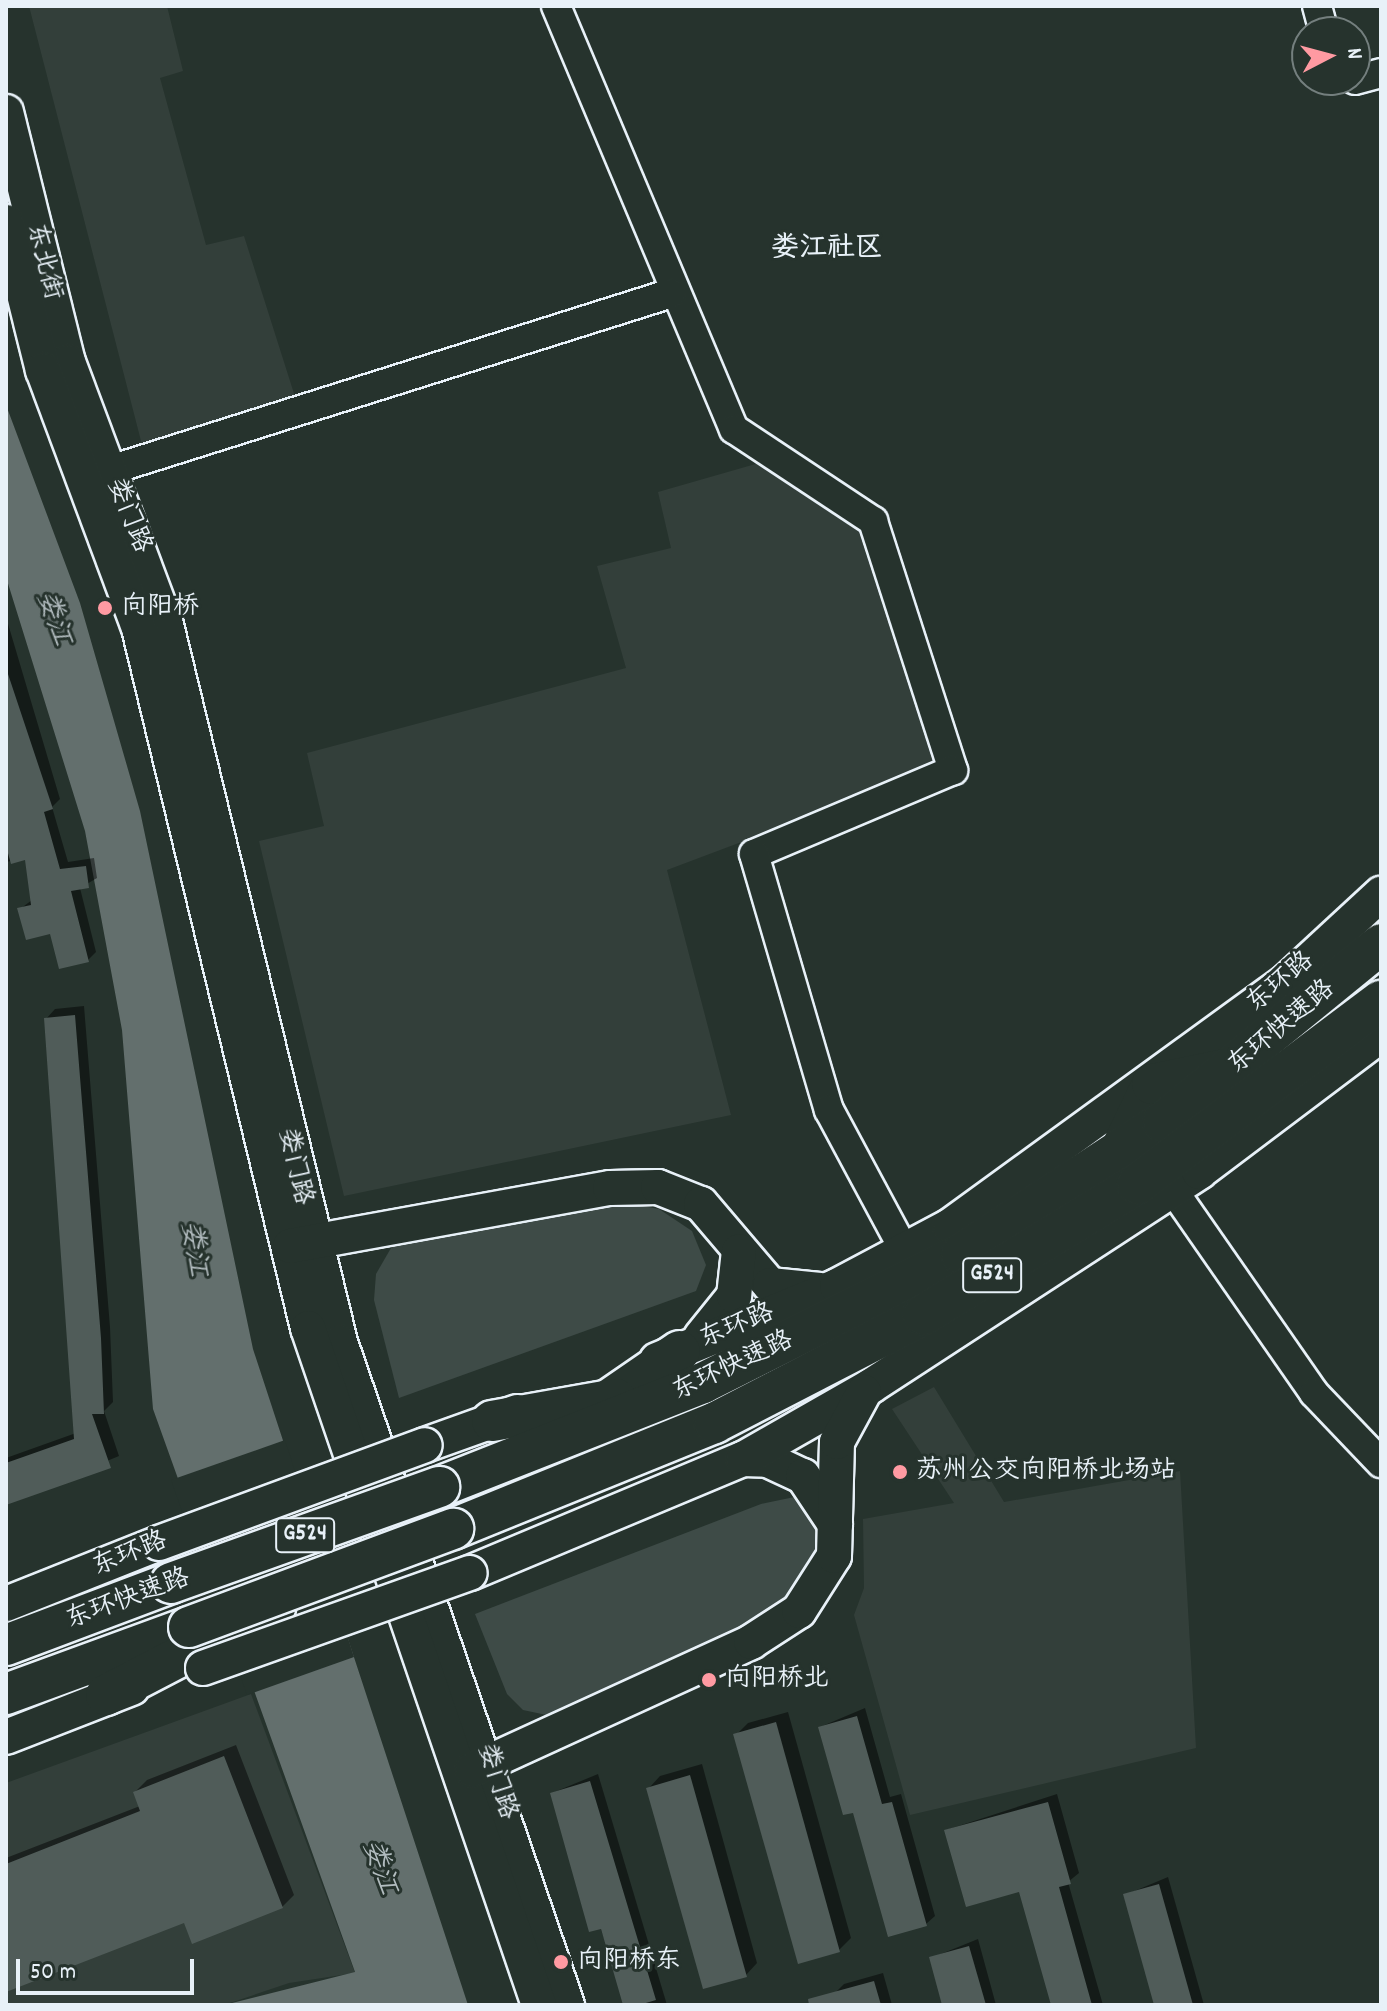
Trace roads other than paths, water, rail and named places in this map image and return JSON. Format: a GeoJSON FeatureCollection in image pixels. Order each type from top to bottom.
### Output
{"type":"FeatureCollection","features":[{"type":"Feature","properties":{"kind":"highway","name":"东环快速路"},"geometry":{"type":"LineString","coordinates":[[6,1694],[196,1649],[341,1570],[453,1529],[714,1423],[828,1366],[1029,1253],[1246,1083],[1381,944]]}},
{"type":"Feature","properties":{"kind":"highway","name":"东环快速路"},"geometry":{"type":"LineString","coordinates":[[6,1645],[439,1487],[703,1383],[961,1254],[1118,1154],[1246,1083],[1381,1001]]}},
{"type":"Feature","properties":{"kind":"highway"},"geometry":{"type":"LineString","coordinates":[[1118,1154],[1152,1084],[1246,1083]]}},
{"type":"Feature","properties":{"kind":"highway"},"geometry":{"type":"LineString","coordinates":[[539,1448],[680,1351]]}},
{"type":"Feature","properties":{"kind":"highway"},"geometry":{"type":"LineString","coordinates":[[492,1421],[703,1383]]}},
{"type":"Feature","properties":{"kind":"highway"},"geometry":{"type":"LineString","coordinates":[[106,1695],[196,1649]]}},
{"type":"Feature","properties":{"kind":"main road","name":"东北街"},"geometry":{"type":"LineString","coordinates":[[6,112],[45,322]]}},
{"type":"Feature","properties":{"kind":"main road","name":"东北街"},"geometry":{"type":"LineString","coordinates":[[6,222],[45,322]]}},
{"type":"Feature","properties":{"kind":"main road","name":"娄门路"},"geometry":{"type":"LineString","coordinates":[[45,322],[96,473],[139,628],[299,1244],[334,1408],[478,1768],[567,2005]]}},
{"type":"Feature","properties":{"kind":"main road","name":"东环路"},"geometry":{"type":"LineString","coordinates":[[6,1604],[159,1543],[680,1351],[837,1286],[904,1250],[1152,1084],[1288,980],[1381,894]]}},
{"type":"Feature","properties":{"kind":"main road"},"geometry":{"type":"LineString","coordinates":[[196,1649],[470,1573],[743,1459],[871,1386],[1173,1190],[1381,1035]]}},
{"type":"Feature","properties":{"kind":"main road"},"geometry":{"type":"LineString","coordinates":[[299,1244],[643,1185],[701,1204],[739,1251],[778,1288],[837,1286]]}},
{"type":"Feature","properties":{"kind":"main road"},"geometry":{"type":"LineString","coordinates":[[680,1351],[714,1326],[731,1302],[739,1251]]}},
{"type":"Feature","properties":{"kind":"main road"},"geometry":{"type":"LineString","coordinates":[[478,1768],[783,1623],[824,1580],[837,1528],[840,1429],[871,1386]]}},
{"type":"Feature","properties":{"kind":"main road"},"geometry":{"type":"LineString","coordinates":[[743,1459],[768,1460],[803,1476],[837,1528]]}},
{"type":"Feature","properties":{"kind":"main road"},"geometry":{"type":"LineString","coordinates":[[6,1737],[106,1695]]}},
{"type":"Feature","properties":{"kind":"main road","name":"娄门路"},"geometry":{"type":"LineString","coordinates":[[478,1768],[539,2005]]}},
{"type":"Feature","properties":{"kind":"street"},"geometry":{"type":"LineString","coordinates":[[556,6],[672,293],[734,429],[873,521],[953,770],[754,854],[829,1110],[904,1250]]}},
{"type":"Feature","properties":{"kind":"street"},"geometry":{"type":"LineString","coordinates":[[96,473],[672,293]]}},
{"type":"Feature","properties":{"kind":"street"},"geometry":{"type":"LineString","coordinates":[[1173,1190],[1314,1393],[1381,1463]]}},
{"type":"Feature","properties":{"kind":"water","name":"娄江"},"geometry":{"type":"Polygon","coordinates":[[[6,405],[80,603],[140,811],[253,1349],[468,2005],[224,2005],[355,1972],[153,1409],[122,1030],[85,831],[6,577],[6,405]]]}},
{"type":"Feature","properties":{"kind":"place","name":"向阳桥"},"geometry":{"type":"Point","coordinates":[105,608]}},
{"type":"Feature","properties":{"kind":"place","name":"苏州公交向阳桥北场站"},"geometry":{"type":"Point","coordinates":[900,1472]}},
{"type":"Feature","properties":{"kind":"place","name":"向阳桥北"},"geometry":{"type":"Point","coordinates":[709,1680]}},
{"type":"Feature","properties":{"kind":"place","name":"向阳桥东"},"geometry":{"type":"Point","coordinates":[561,1962]}},
{"type":"Feature","properties":{"kind":"district","name":"娄江社区"},"geometry":{"type":"Point","coordinates":[827,250]}}]}
